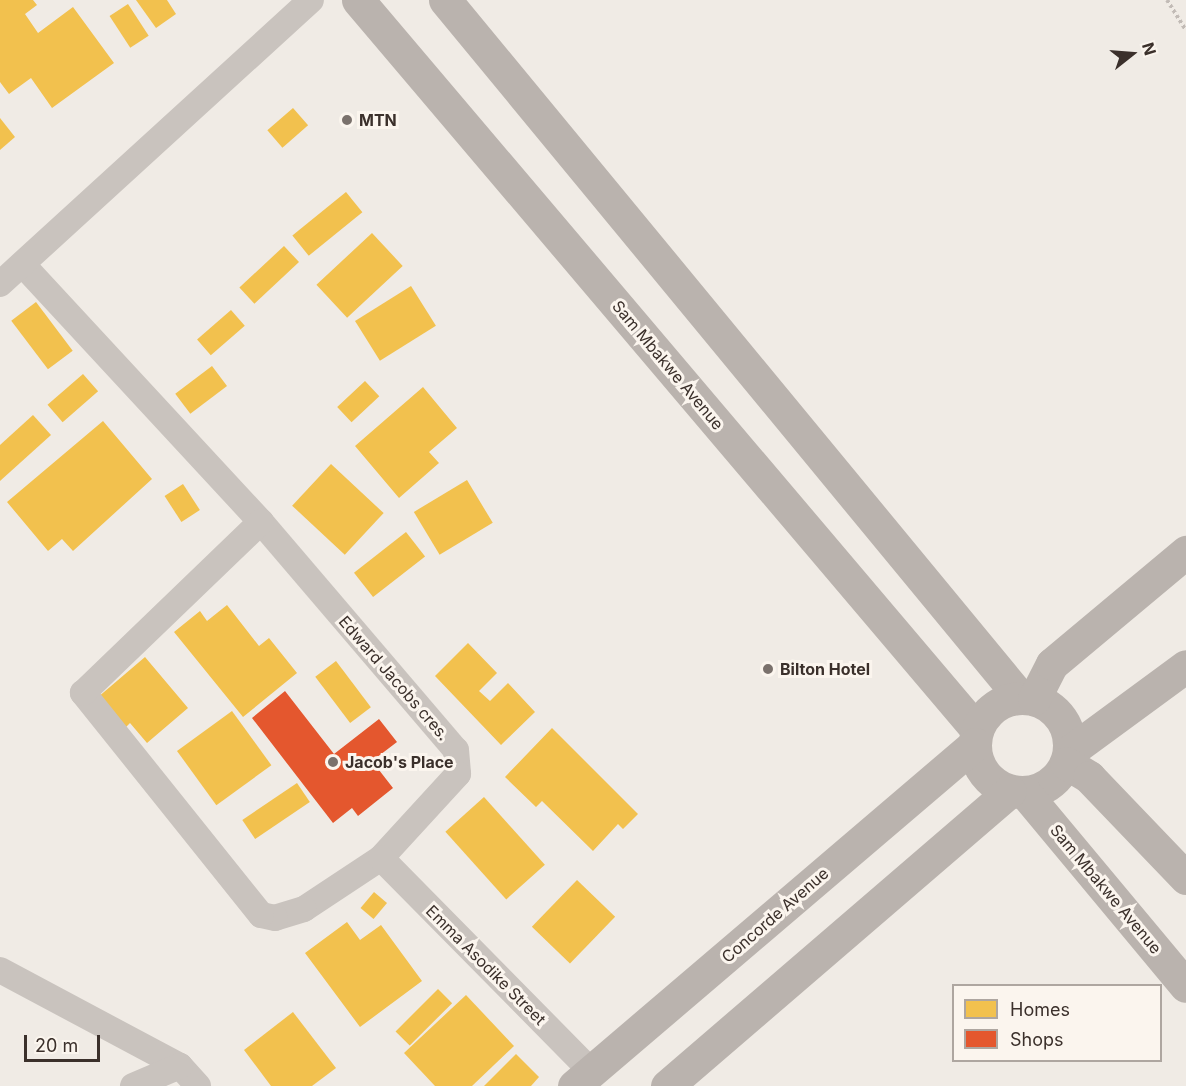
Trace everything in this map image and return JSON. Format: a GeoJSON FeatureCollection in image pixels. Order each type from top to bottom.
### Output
{"type":"FeatureCollection","features":[{"type":"Feature","properties":{"kind":"main road","name":"Sam Mbakwe Avenue"},"geometry":{"type":"LineString","coordinates":[[358,0],[976,737]]}},
{"type":"Feature","properties":{"kind":"main road"},"geometry":{"type":"LineString","coordinates":[[445,0],[1027,698],[1057,713],[1068,757],[1186,878]]}},
{"type":"Feature","properties":{"kind":"main road"},"geometry":{"type":"LineString","coordinates":[[1017,792],[984,773],[976,737],[993,707],[1027,698],[1052,664],[1186,552]]}},
{"type":"Feature","properties":{"kind":"main road"},"geometry":{"type":"LineString","coordinates":[[667,1086],[1017,792],[1042,788],[1068,757],[1186,666]]}},
{"type":"Feature","properties":{"kind":"main road","name":"Concorde Avenue"},"geometry":{"type":"LineString","coordinates":[[583,1079],[976,737]]}},
{"type":"Feature","properties":{"kind":"main road","name":"Sam Mbakwe Avenue"},"geometry":{"type":"LineString","coordinates":[[1017,792],[1186,986]]}},
{"type":"Feature","properties":{"kind":"street"},"geometry":{"type":"LineString","coordinates":[[0,284],[24,266],[311,0]]}},
{"type":"Feature","properties":{"kind":"street","name":"Edward Jacobs cres."},"geometry":{"type":"LineString","coordinates":[[24,266],[261,522],[456,750],[458,774],[381,858],[304,909],[275,918],[261,915],[125,742],[83,693],[261,522]]}},
{"type":"Feature","properties":{"kind":"street","name":"Emma Asodike Street"},"geometry":{"type":"LineString","coordinates":[[381,858],[583,1079]]}},
{"type":"Feature","properties":{"kind":"street"},"geometry":{"type":"LineString","coordinates":[[0,970],[180,1066],[198,1086]]}},
{"type":"Feature","properties":{"kind":"street"},"geometry":{"type":"LineString","coordinates":[[133,1086],[180,1066]]}},
{"type":"Feature","properties":{"kind":"path"},"geometry":{"type":"LineString","coordinates":[[1167,0],[1186,30]]}},
{"type":"Feature","properties":{"kind":"building: Homes"},"geometry":{"type":"Polygon","coordinates":[[[0,0],[33,0],[37,5],[25,14],[38,33],[73,7],[114,63],[52,108],[31,78],[9,94],[0,82],[0,0]]]}},
{"type":"Feature","properties":{"kind":"building: Homes"},"geometry":{"type":"Polygon","coordinates":[[[136,0],[167,0],[176,14],[156,28],[136,0]]]}},
{"type":"Feature","properties":{"kind":"building: Homes"},"geometry":{"type":"Polygon","coordinates":[[[128,4],[149,36],[130,48],[110,16],[128,4]]]}},
{"type":"Feature","properties":{"kind":"building: Homes"},"geometry":{"type":"Polygon","coordinates":[[[293,108],[308,125],[282,148],[267,130],[293,108]]]}},
{"type":"Feature","properties":{"kind":"building: Homes"},"geometry":{"type":"Polygon","coordinates":[[[0,118],[15,137],[0,150],[0,118]]]}},
{"type":"Feature","properties":{"kind":"building: Homes"},"geometry":{"type":"Polygon","coordinates":[[[346,192],[362,212],[309,256],[292,235],[346,192]]]}},
{"type":"Feature","properties":{"kind":"building: Homes"},"geometry":{"type":"Polygon","coordinates":[[[372,233],[403,266],[347,318],[316,285],[372,233]]]}},
{"type":"Feature","properties":{"kind":"building: Homes"},"geometry":{"type":"Polygon","coordinates":[[[284,246],[299,262],[254,304],[239,288],[284,246]]]}},
{"type":"Feature","properties":{"kind":"building: Homes"},"geometry":{"type":"Polygon","coordinates":[[[411,286],[436,326],[380,361],[355,321],[411,286]]]}},
{"type":"Feature","properties":{"kind":"building: Homes"},"geometry":{"type":"Polygon","coordinates":[[[36,302],[73,351],[48,369],[11,321],[36,302]]]}},
{"type":"Feature","properties":{"kind":"building: Homes"},"geometry":{"type":"Polygon","coordinates":[[[231,310],[245,326],[211,355],[197,340],[231,310]]]}},
{"type":"Feature","properties":{"kind":"building: Homes"},"geometry":{"type":"Polygon","coordinates":[[[212,366],[227,386],[190,414],[175,394],[212,366]]]}},
{"type":"Feature","properties":{"kind":"building: Homes"},"geometry":{"type":"Polygon","coordinates":[[[83,374],[98,391],[63,422],[48,405],[83,374]]]}},
{"type":"Feature","properties":{"kind":"building: Homes"},"geometry":{"type":"Polygon","coordinates":[[[365,381],[379,396],[352,422],[337,407],[365,381]]]}},
{"type":"Feature","properties":{"kind":"building: Homes"},"geometry":{"type":"Polygon","coordinates":[[[423,387],[457,428],[429,452],[439,463],[399,498],[355,446],[423,387]]]}},
{"type":"Feature","properties":{"kind":"building: Homes"},"geometry":{"type":"Polygon","coordinates":[[[33,415],[51,435],[0,481],[0,445],[33,415]]]}},
{"type":"Feature","properties":{"kind":"building: Homes"},"geometry":{"type":"Polygon","coordinates":[[[103,421],[152,479],[73,551],[62,539],[48,551],[7,502],[103,421]]]}},
{"type":"Feature","properties":{"kind":"building: Homes"},"geometry":{"type":"Polygon","coordinates":[[[331,464],[384,513],[345,555],[292,506],[331,464]]]}},
{"type":"Feature","properties":{"kind":"building: Homes"},"geometry":{"type":"Polygon","coordinates":[[[467,480],[493,523],[440,555],[414,512],[467,480]]]}},
{"type":"Feature","properties":{"kind":"building: Homes"},"geometry":{"type":"Polygon","coordinates":[[[183,484],[200,510],[181,522],[165,496],[183,484]]]}},
{"type":"Feature","properties":{"kind":"building: Homes"},"geometry":{"type":"Polygon","coordinates":[[[406,532],[425,556],[373,597],[354,573],[406,532]]]}},
{"type":"Feature","properties":{"kind":"building: Homes"},"geometry":{"type":"Polygon","coordinates":[[[227,605],[259,646],[269,638],[297,673],[243,717],[174,632],[200,611],[207,621],[227,605]]]}},
{"type":"Feature","properties":{"kind":"building: Homes"},"geometry":{"type":"Polygon","coordinates":[[[468,643],[497,673],[479,691],[490,701],[508,683],[535,712],[501,745],[435,676],[468,643]]]}},
{"type":"Feature","properties":{"kind":"building: Homes"},"geometry":{"type":"Polygon","coordinates":[[[145,657],[188,708],[147,743],[130,723],[123,730],[97,698],[145,657]]]}},
{"type":"Feature","properties":{"kind":"building: Homes"},"geometry":{"type":"Polygon","coordinates":[[[336,661],[371,707],[350,723],[315,677],[336,661]]]}},
{"type":"Feature","properties":{"kind":"building: Homes"},"geometry":{"type":"Polygon","coordinates":[[[232,711],[271,765],[216,805],[177,751],[232,711]]]}},
{"type":"Feature","properties":{"kind":"building: Homes"},"geometry":{"type":"Polygon","coordinates":[[[552,728],[638,814],[623,829],[618,824],[593,851],[542,801],[536,807],[505,777],[552,728]]]}},
{"type":"Feature","properties":{"kind":"building: Homes"},"geometry":{"type":"Polygon","coordinates":[[[297,783],[310,802],[255,839],[242,820],[297,783]]]}},
{"type":"Feature","properties":{"kind":"building: Homes"},"geometry":{"type":"Polygon","coordinates":[[[484,797],[545,865],[506,899],[445,832],[484,797]]]}},
{"type":"Feature","properties":{"kind":"building: Homes"},"geometry":{"type":"Polygon","coordinates":[[[577,880],[615,917],[570,964],[532,927],[577,880]]]}},
{"type":"Feature","properties":{"kind":"building: Homes"},"geometry":{"type":"Polygon","coordinates":[[[374,892],[387,903],[374,919],[361,908],[374,892]]]}},
{"type":"Feature","properties":{"kind":"building: Homes"},"geometry":{"type":"Polygon","coordinates":[[[347,922],[360,940],[381,925],[422,981],[360,1027],[305,953],[347,922]]]}},
{"type":"Feature","properties":{"kind":"building: Homes"},"geometry":{"type":"Polygon","coordinates":[[[438,989],[452,1003],[410,1046],[396,1031],[438,989]]]}},
{"type":"Feature","properties":{"kind":"building: Homes"},"geometry":{"type":"Polygon","coordinates":[[[466,995],[514,1046],[472,1086],[435,1086],[404,1053],[466,995]]]}},
{"type":"Feature","properties":{"kind":"building: Homes"},"geometry":{"type":"Polygon","coordinates":[[[293,1012],[336,1068],[312,1086],[271,1086],[244,1050],[293,1012]]]}},
{"type":"Feature","properties":{"kind":"building: Homes"},"geometry":{"type":"Polygon","coordinates":[[[516,1054],[539,1077],[531,1086],[484,1086],[516,1054]]]}},
{"type":"Feature","properties":{"kind":"building: Shops"},"geometry":{"type":"Polygon","coordinates":[[[285,691],[334,754],[379,719],[397,742],[372,761],[393,788],[358,816],[352,808],[333,823],[252,718],[285,691]]]}},
{"type":"Feature","properties":{"kind":"place","name":"MTN"},"geometry":{"type":"Point","coordinates":[347,120]}},
{"type":"Feature","properties":{"kind":"place","name":"Bilton Hotel"},"geometry":{"type":"Point","coordinates":[768,669]}},
{"type":"Feature","properties":{"kind":"place","name":"Jacob's Place"},"geometry":{"type":"Point","coordinates":[333,762]}}]}
